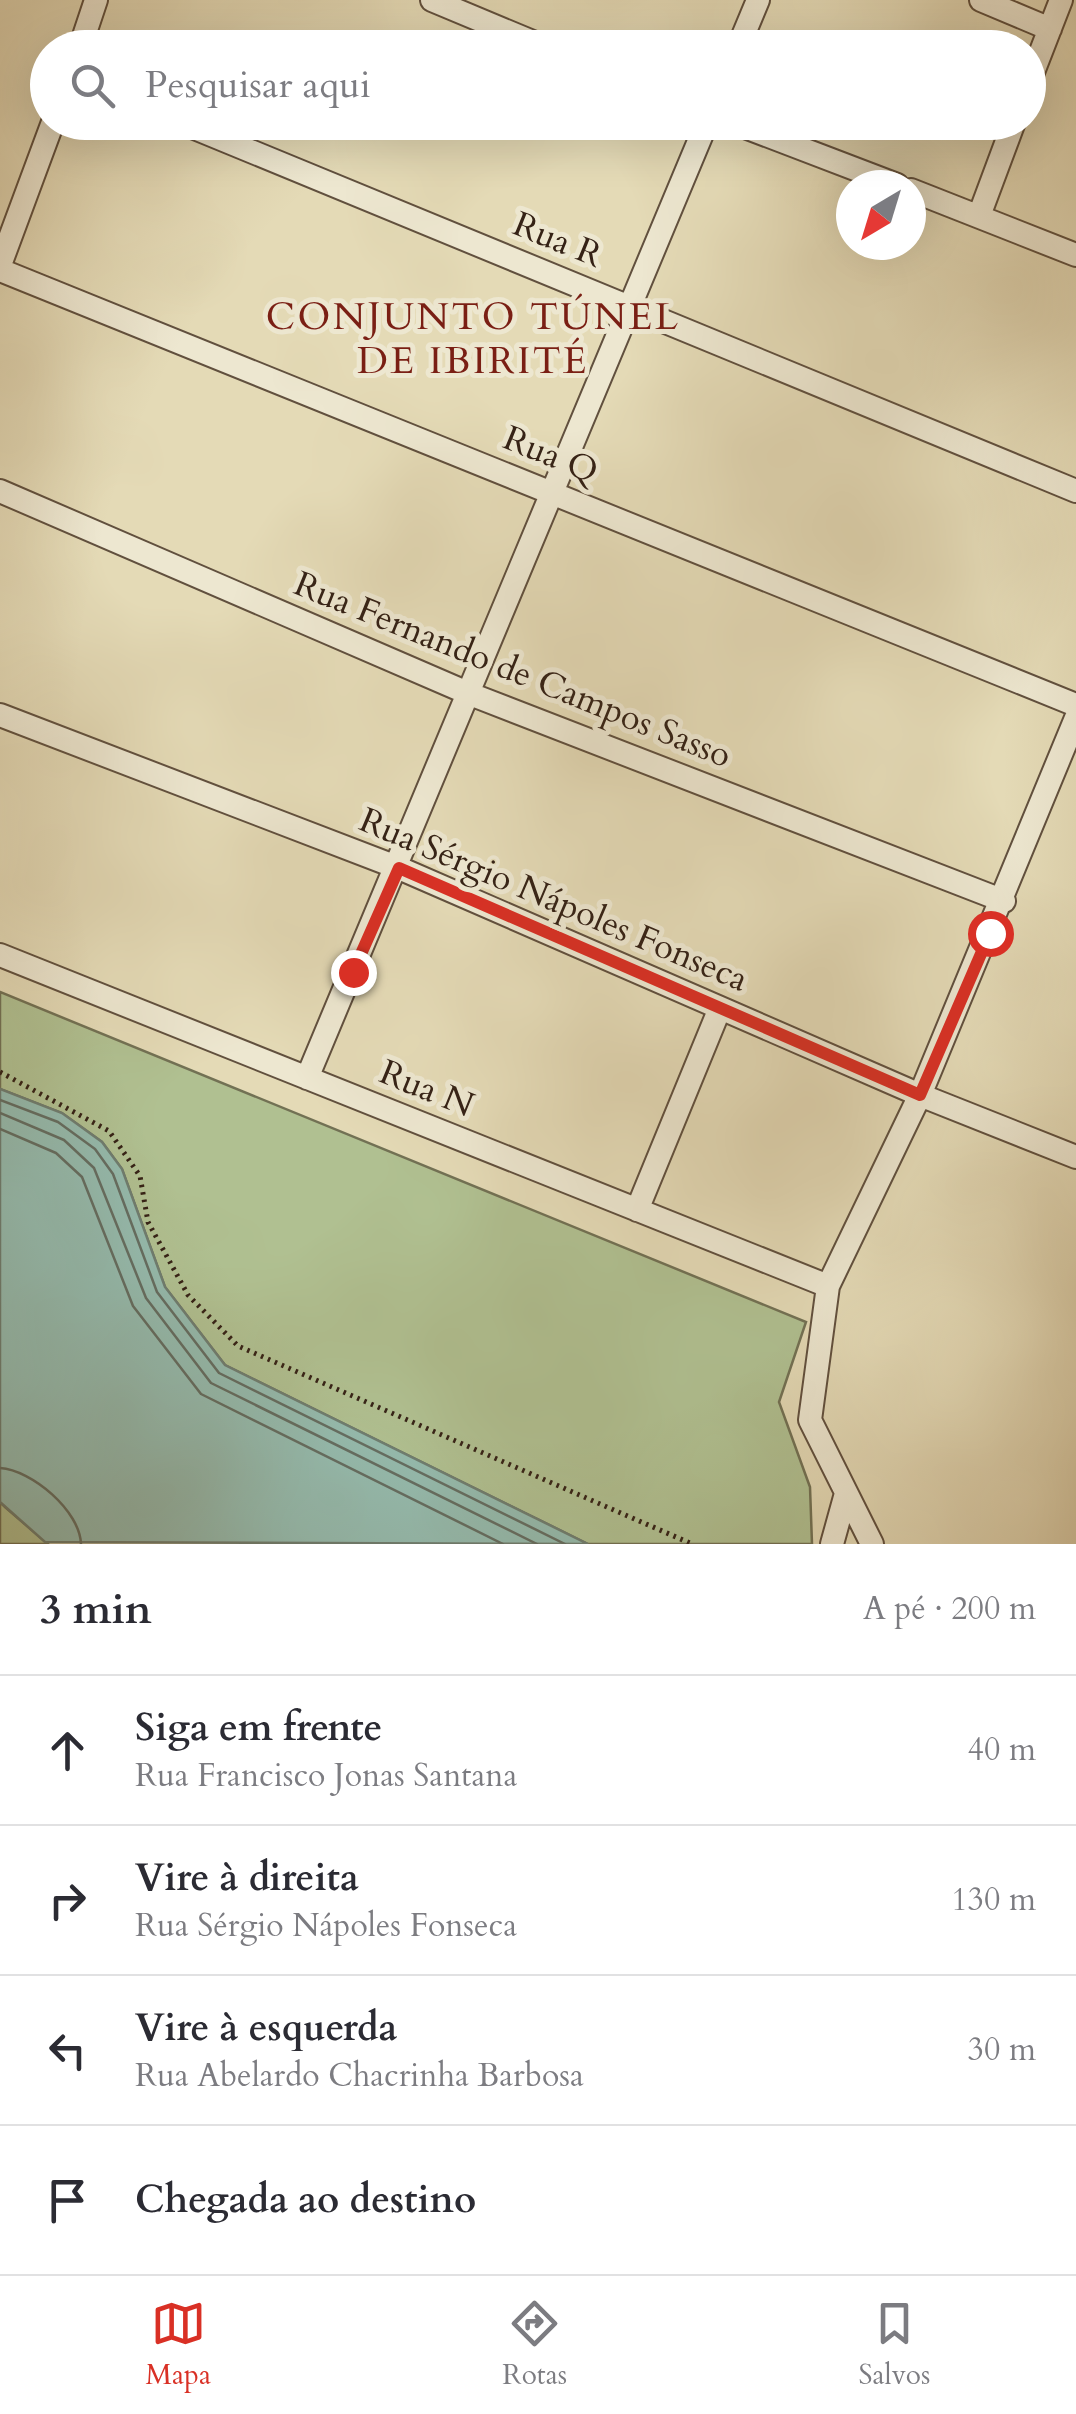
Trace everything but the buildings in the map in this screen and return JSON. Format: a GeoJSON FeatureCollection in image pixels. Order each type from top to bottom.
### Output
{"type":"FeatureCollection","features":[{"type":"Feature","properties":{"kind":"street"},"geometry":{"type":"LineString","coordinates":[[86,30],[96,0]]}},
{"type":"Feature","properties":{"kind":"street"},"geometry":{"type":"LineString","coordinates":[[432,0],[504,30]]}},
{"type":"Feature","properties":{"kind":"street"},"geometry":{"type":"LineString","coordinates":[[746,30],[758,0]]}},
{"type":"Feature","properties":{"kind":"street"},"geometry":{"type":"LineString","coordinates":[[982,0],[1050,29]]}},
{"type":"Feature","properties":{"kind":"street"},"geometry":{"type":"LineString","coordinates":[[1046,39],[1061,0]]}},
{"type":"Feature","properties":{"kind":"street"},"geometry":{"type":"LineString","coordinates":[[0,267],[46,140]]}},
{"type":"Feature","properties":{"kind":"street","name":"Rua R"},"geometry":{"type":"LineString","coordinates":[[224,140],[1076,491]]}},
{"type":"Feature","properties":{"kind":"street"},"geometry":{"type":"LineString","coordinates":[[307,1078],[399,868],[700,140]]}},
{"type":"Feature","properties":{"kind":"street"},"geometry":{"type":"LineString","coordinates":[[779,140],[858,170]]}},
{"type":"Feature","properties":{"kind":"street"},"geometry":{"type":"LineString","coordinates":[[979,216],[1007,140]]}},
{"type":"Feature","properties":{"kind":"street"},"geometry":{"type":"LineString","coordinates":[[926,196],[1076,255]]}},
{"type":"Feature","properties":{"kind":"street","name":"Rua Q"},"geometry":{"type":"LineString","coordinates":[[0,267],[1076,704]]}},
{"type":"Feature","properties":{"kind":"street","name":"Rua Fernando de Campos Sasso"},"geometry":{"type":"LineString","coordinates":[[0,491],[470,694],[1004,901]]}},
{"type":"Feature","properties":{"kind":"street","name":"Rua Sérgio Nápoles Fonseca"},"geometry":{"type":"LineString","coordinates":[[0,715],[399,868],[920,1095],[1076,1156]]}},
{"type":"Feature","properties":{"kind":"street"},"geometry":{"type":"LineString","coordinates":[[872,1544],[844,1498],[810,1420],[828,1286],[920,1095],[1004,901],[1076,718]]}},
{"type":"Feature","properties":{"kind":"street","name":"Rua N"},"geometry":{"type":"LineString","coordinates":[[0,956],[828,1286]]}},
{"type":"Feature","properties":{"kind":"street"},"geometry":{"type":"LineString","coordinates":[[637,1210],[720,1008]]}},
{"type":"Feature","properties":{"kind":"street"},"geometry":{"type":"LineString","coordinates":[[832,1544],[844,1498]]}},
{"type":"Feature","properties":{"kind":"path"},"geometry":{"type":"LineString","coordinates":[[0,1072],[109,1132],[140,1176],[148,1222],[188,1295],[238,1346],[692,1544]]}},
{"type":"Feature","properties":{"kind":"green space"},"geometry":{"type":"Polygon","coordinates":[[[0,992],[806,1322],[779,1402],[810,1487],[812,1544],[588,1544],[225,1365],[165,1287],[122,1169],[102,1142],[62,1113],[0,1089],[0,992]]]}},
{"type":"Feature","properties":{"kind":"green space"},"geometry":{"type":"Polygon","coordinates":[[[0,1502],[5,1507],[48,1544],[0,1544],[0,1502]]]}},
{"type":"Feature","properties":{"kind":"water"},"geometry":{"type":"Polygon","coordinates":[[[0,1089],[62,1113],[102,1142],[122,1169],[165,1287],[225,1365],[588,1544],[45,1542],[0,1502],[0,1089]]]}},
{"type":"Feature","properties":{"kind":"district","name":"CONJUNTO TÚNEL DE IBIRITÉ"},"geometry":{"type":"Point","coordinates":[473,338]}},
{"type":"Feature","properties":{"kind":"route"},"geometry":{"type":"LineString","coordinates":[[353,972],[399,868],[920,1095],[990,933]]}}]}
